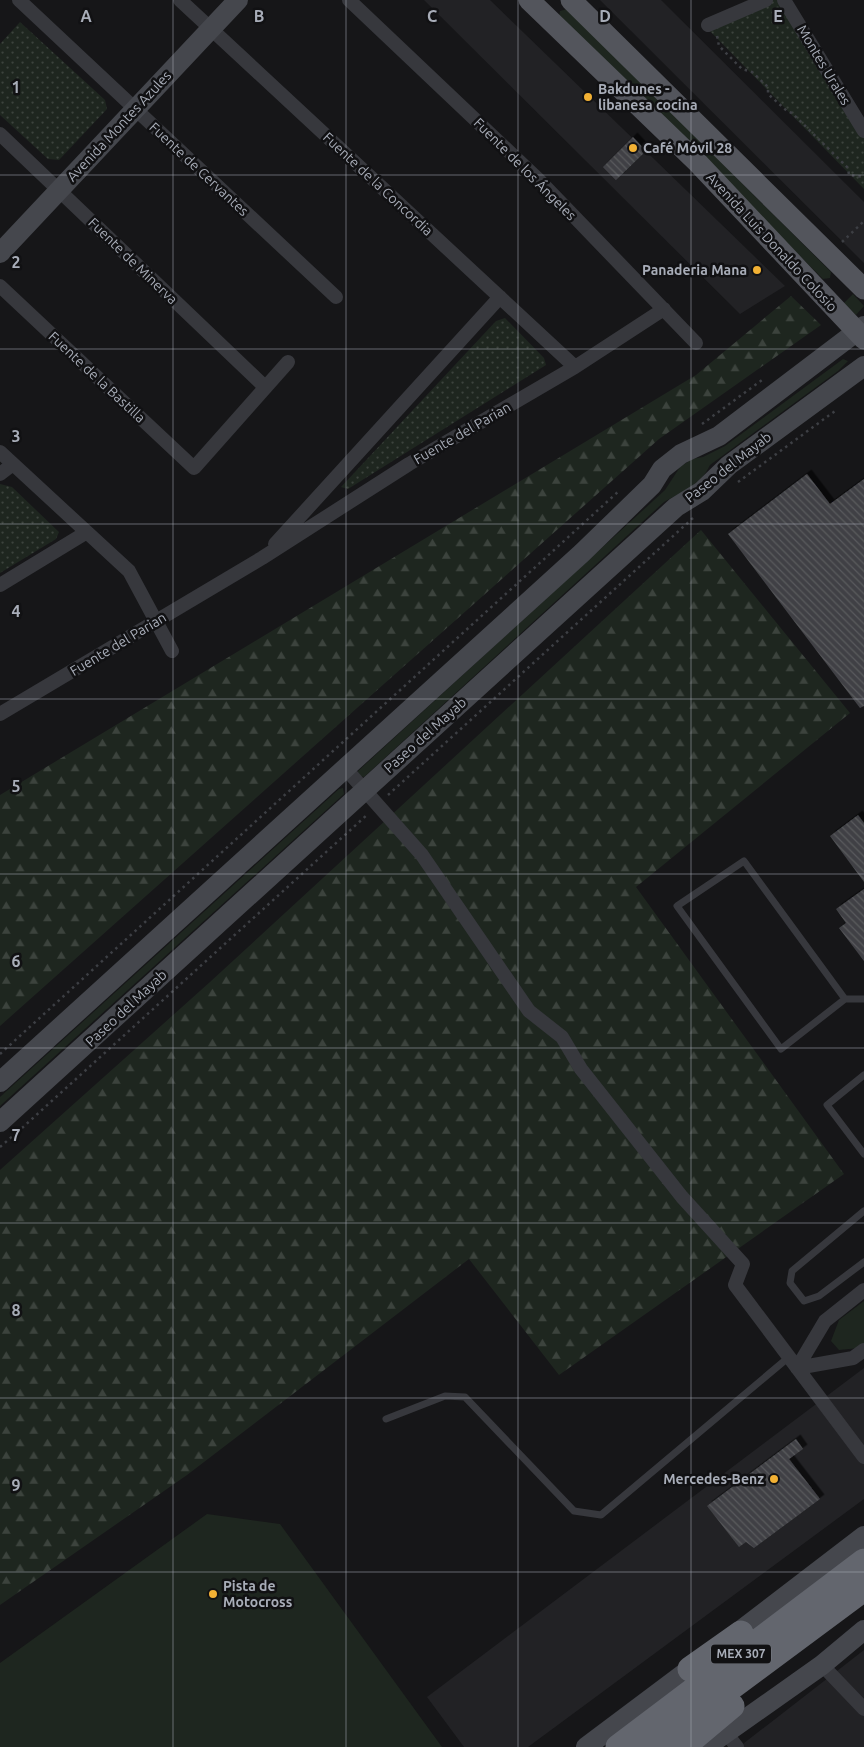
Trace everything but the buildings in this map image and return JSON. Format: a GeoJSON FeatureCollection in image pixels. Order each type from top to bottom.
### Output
{"type":"FeatureCollection","features":[{"type":"Feature","properties":{"kind":"highway"},"geometry":{"type":"LineString","coordinates":[[690,1669],[864,1547]]}},
{"type":"Feature","properties":{"kind":"highway","name":"MEX 307"},"geometry":{"type":"LineString","coordinates":[[618,1747],[864,1561]]}},
{"type":"Feature","properties":{"kind":"highway","name":"MEX 307"},"geometry":{"type":"LineString","coordinates":[[651,1747],[864,1589]]}},
{"type":"Feature","properties":{"kind":"highway"},"geometry":{"type":"LineString","coordinates":[[684,1747],[732,1706],[815,1656],[864,1604]]}},
{"type":"Feature","properties":{"kind":"main road","name":"Avenida Montes Azules"},"geometry":{"type":"LineString","coordinates":[[0,253],[238,0]]}},
{"type":"Feature","properties":{"kind":"main road","name":"Avenida Luis Donaldo Colosio"},"geometry":{"type":"LineString","coordinates":[[571,0],[864,290]]}},
{"type":"Feature","properties":{"kind":"main road","name":"Avenida Luis Donaldo Colosio"},"geometry":{"type":"LineString","coordinates":[[541,4],[862,332]]}},
{"type":"Feature","properties":{"kind":"main road","name":"Paseo del Mayab"},"geometry":{"type":"LineString","coordinates":[[0,1082],[582,553],[652,486],[662,469],[681,454],[719,436],[862,332]]}},
{"type":"Feature","properties":{"kind":"main road","name":"Paseo del Mayab"},"geometry":{"type":"LineString","coordinates":[[0,1122],[676,507],[702,491],[729,465],[864,366]]}},
{"type":"Feature","properties":{"kind":"main road"},"geometry":{"type":"LineString","coordinates":[[586,1747],[864,1536]]}},
{"type":"Feature","properties":{"kind":"main road"},"geometry":{"type":"LineString","coordinates":[[706,1747],[731,1740],[815,1656],[864,1630]]}},
{"type":"Feature","properties":{"kind":"street","name":"Fuente de Cervantes"},"geometry":{"type":"LineString","coordinates":[[19,0],[336,297]]}},
{"type":"Feature","properties":{"kind":"street","name":"Fuente de la Concordia"},"geometry":{"type":"LineString","coordinates":[[180,0],[575,367]]}},
{"type":"Feature","properties":{"kind":"street","name":"Fuente de los Ángeles"},"geometry":{"type":"LineString","coordinates":[[349,0],[539,180],[696,343]]}},
{"type":"Feature","properties":{"kind":"street"},"geometry":{"type":"LineString","coordinates":[[711,24],[766,0]]}},
{"type":"Feature","properties":{"kind":"street","name":"Montes Urales"},"geometry":{"type":"LineString","coordinates":[[784,0],[864,131]]}},
{"type":"Feature","properties":{"kind":"street","name":"Fuente de Minerva"},"geometry":{"type":"LineString","coordinates":[[0,134],[266,387]]}},
{"type":"Feature","properties":{"kind":"street","name":"Fuente de la Bastilla"},"geometry":{"type":"LineString","coordinates":[[0,286],[194,468],[266,387]]}},
{"type":"Feature","properties":{"kind":"street","name":"Fuente del Parian"},"geometry":{"type":"LineString","coordinates":[[262,558],[500,297]]}},
{"type":"Feature","properties":{"kind":"street","name":"Fuente del Parian"},"geometry":{"type":"LineString","coordinates":[[0,714],[262,558],[409,464],[575,367],[664,309]]}},
{"type":"Feature","properties":{"kind":"street"},"geometry":{"type":"LineString","coordinates":[[266,387],[288,362]]}},
{"type":"Feature","properties":{"kind":"street"},"geometry":{"type":"LineString","coordinates":[[0,452],[129,571],[172,651]]}},
{"type":"Feature","properties":{"kind":"street"},"geometry":{"type":"LineString","coordinates":[[0,474],[14,464]]}},
{"type":"Feature","properties":{"kind":"street"},"geometry":{"type":"LineString","coordinates":[[0,584],[87,532]]}},
{"type":"Feature","properties":{"kind":"street"},"geometry":{"type":"LineString","coordinates":[[345,768],[379,804],[422,855],[529,1011],[562,1037],[581,1069],[682,1198],[743,1264],[735,1285],[864,1457]]}},
{"type":"Feature","properties":{"kind":"street"},"geometry":{"type":"LineString","coordinates":[[793,1362],[824,1321],[864,1290]]}},
{"type":"Feature","properties":{"kind":"street"},"geometry":{"type":"LineString","coordinates":[[793,1362],[853,1358],[864,1350]]}},
{"type":"Feature","properties":{"kind":"street"},"geometry":{"type":"LineString","coordinates":[[815,1656],[864,1709]]}},
{"type":"Feature","properties":{"kind":"lane"},"geometry":{"type":"LineString","coordinates":[[846,1000],[744,861],[677,906],[781,1049],[846,1000],[864,999]]}},
{"type":"Feature","properties":{"kind":"lane"},"geometry":{"type":"LineString","coordinates":[[864,1075],[827,1105],[864,1154]]}},
{"type":"Feature","properties":{"kind":"lane"},"geometry":{"type":"LineString","coordinates":[[864,1211],[792,1271],[790,1283],[804,1301],[819,1296],[864,1262]]}},
{"type":"Feature","properties":{"kind":"lane"},"geometry":{"type":"LineString","coordinates":[[386,1418],[445,1396],[465,1397],[574,1511],[601,1515],[793,1362]]}},
{"type":"Feature","properties":{"kind":"path"},"geometry":{"type":"LineString","coordinates":[[711,24],[719,46],[742,69],[752,72],[768,87],[768,94],[787,112],[792,113],[848,168],[849,175],[864,177]]}},
{"type":"Feature","properties":{"kind":"path"},"geometry":{"type":"LineString","coordinates":[[829,256],[864,221]]}},
{"type":"Feature","properties":{"kind":"path"},"geometry":{"type":"LineString","coordinates":[[732,486],[841,406]]}},
{"type":"Feature","properties":{"kind":"path"},"geometry":{"type":"LineString","coordinates":[[0,1147],[193,975],[698,514]]}},
{"type":"Feature","properties":{"kind":"shaded area"},"geometry":{"type":"Polygon","coordinates":[[[424,0],[490,0],[785,286],[740,314],[424,0]]]}},
{"type":"Feature","properties":{"kind":"shaded area"},"geometry":{"type":"Polygon","coordinates":[[[600,0],[661,0],[864,202],[864,263],[600,0]]]}},
{"type":"Feature","properties":{"kind":"shaded area"},"geometry":{"type":"Polygon","coordinates":[[[864,1368],[864,1499],[528,1747],[464,1747],[427,1697],[864,1368]]]}},
{"type":"Feature","properties":{"kind":"shaded area"},"geometry":{"type":"Polygon","coordinates":[[[864,1650],[864,1747],[739,1747],[864,1650]]]}},
{"type":"Feature","properties":{"kind":"green space"},"geometry":{"type":"Polygon","coordinates":[[[769,0],[778,0],[864,137],[864,189],[708,29],[769,0]]]}},
{"type":"Feature","properties":{"kind":"green space"},"geometry":{"type":"Polygon","coordinates":[[[567,9],[831,272],[830,278],[823,279],[559,17],[560,11],[567,9]]]}},
{"type":"Feature","properties":{"kind":"green space"},"geometry":{"type":"Polygon","coordinates":[[[20,22],[105,100],[107,109],[59,160],[48,159],[0,115],[0,44],[20,22]]]}},
{"type":"Feature","properties":{"kind":"green space"},"geometry":{"type":"Polygon","coordinates":[[[853,294],[864,306],[856,315],[844,303],[853,294]]]}},
{"type":"Feature","properties":{"kind":"green space"},"geometry":{"type":"Polygon","coordinates":[[[791,296],[821,325],[659,439],[0,1026],[0,795],[696,375],[791,296]]]}},
{"type":"Feature","properties":{"kind":"green space"},"geometry":{"type":"Polygon","coordinates":[[[505,318],[544,358],[546,365],[348,489],[341,487],[496,321],[505,318]]]}},
{"type":"Feature","properties":{"kind":"green space"},"geometry":{"type":"Polygon","coordinates":[[[843,359],[848,361],[838,371],[710,465],[701,478],[691,487],[664,502],[364,777],[358,775],[358,771],[665,490],[680,467],[692,459],[703,457],[725,446],[843,359]]]}},
{"type":"Feature","properties":{"kind":"green space"},"geometry":{"type":"Polygon","coordinates":[[[0,484],[12,487],[59,532],[56,539],[0,573],[0,484]]]}},
{"type":"Feature","properties":{"kind":"green space"},"geometry":{"type":"Polygon","coordinates":[[[701,530],[850,713],[636,887],[844,1174],[559,1375],[469,1259],[187,1475],[0,1605],[0,1170],[210,982],[701,530]]]}},
{"type":"Feature","properties":{"kind":"green space"},"geometry":{"type":"Polygon","coordinates":[[[343,788],[344,794],[0,1106],[0,1097],[339,789],[343,788]]]}},
{"type":"Feature","properties":{"kind":"green space"},"geometry":{"type":"Polygon","coordinates":[[[864,1301],[864,1345],[859,1348],[839,1350],[831,1341],[839,1320],[864,1301]]]}},
{"type":"Feature","properties":{"kind":"green space","name":"Pista de Motocross"},"geometry":{"type":"Polygon","coordinates":[[[207,1514],[280,1524],[442,1747],[0,1747],[0,1663],[207,1514]]]}},
{"type":"Feature","properties":{"kind":"place","name":"Bakdunes - libanesa cocina"},"geometry":{"type":"Point","coordinates":[588,97]}},
{"type":"Feature","properties":{"kind":"place","name":"Café Móvil 28"},"geometry":{"type":"Point","coordinates":[633,148]}},
{"type":"Feature","properties":{"kind":"place","name":"Panaderia Mana"},"geometry":{"type":"Point","coordinates":[757,270]}},
{"type":"Feature","properties":{"kind":"place","name":"Mercedes-Benz"},"geometry":{"type":"Point","coordinates":[774,1479]}},
{"type":"Feature","properties":{"kind":"place","name":"Pista de Motocross"},"geometry":{"type":"Point","coordinates":[213,1594]}}]}
